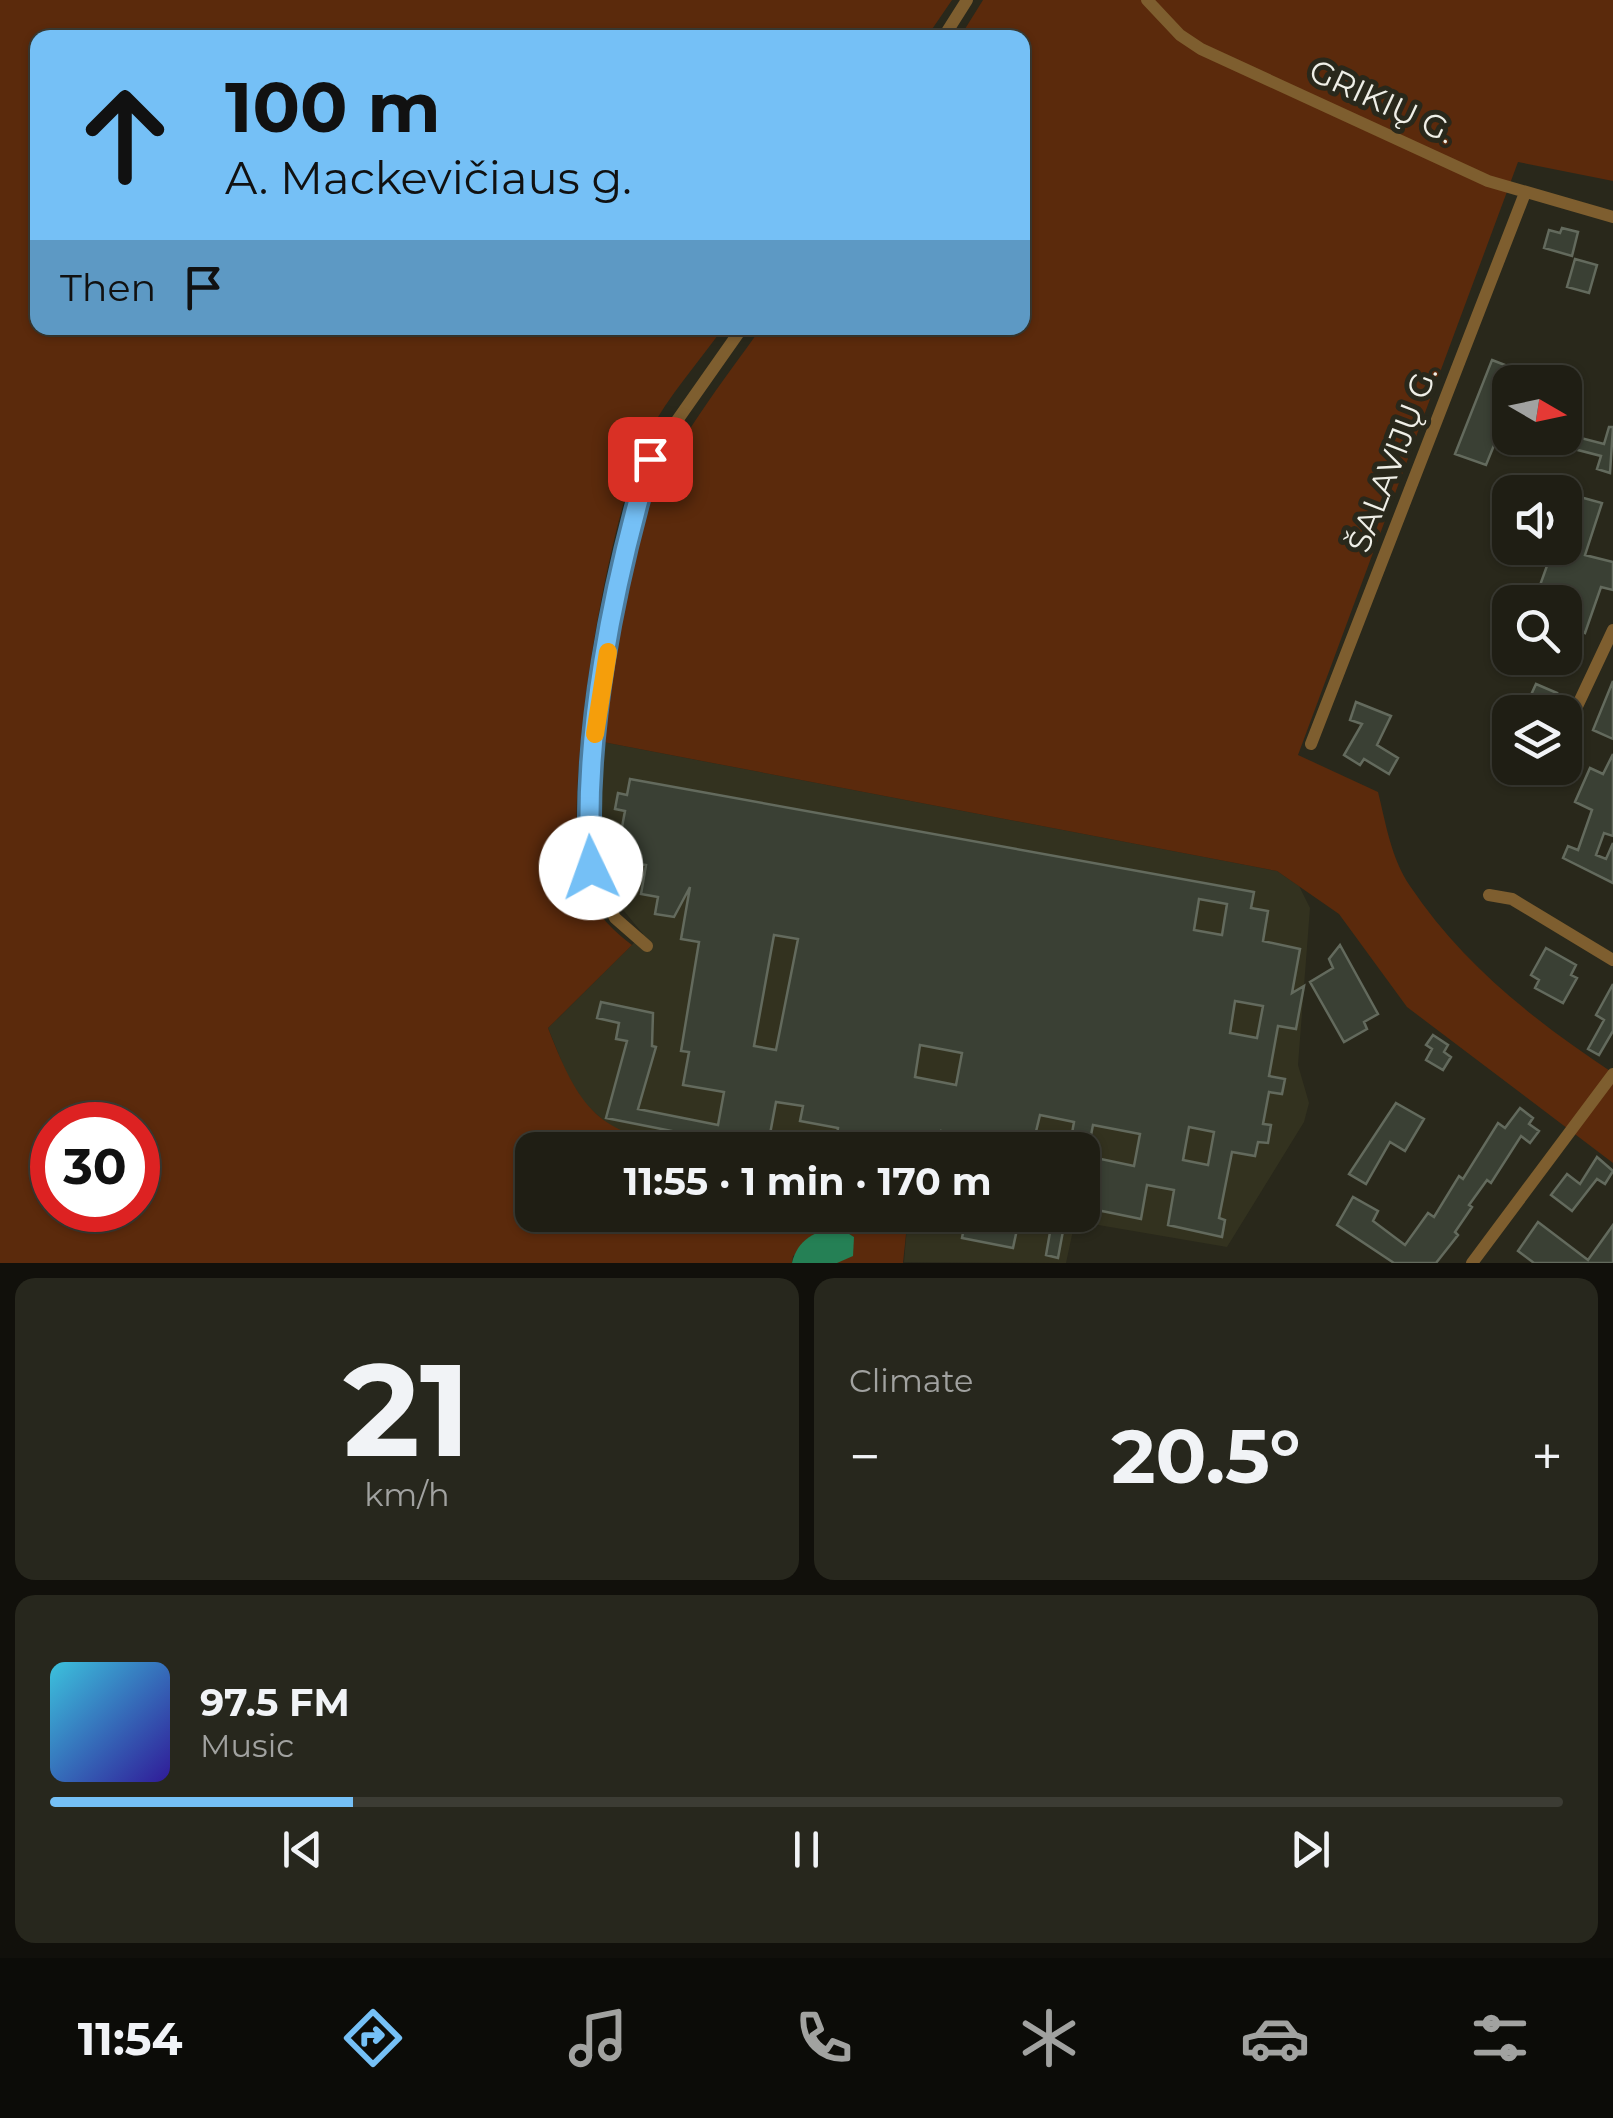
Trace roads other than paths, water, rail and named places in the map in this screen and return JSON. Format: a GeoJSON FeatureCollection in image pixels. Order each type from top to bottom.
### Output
{"type":"FeatureCollection","features":[{"type":"Feature","properties":{"kind":"street"},"geometry":{"type":"LineString","coordinates":[[948,30],[967,0]]}},
{"type":"Feature","properties":{"kind":"street","name":"GRIKIŲ G."},"geometry":{"type":"LineString","coordinates":[[1146,0],[1180,35],[1201,49],[1488,181],[1613,218]]}},
{"type":"Feature","properties":{"kind":"street","name":"ŠALAVIJŲ G."},"geometry":{"type":"LineString","coordinates":[[1311,744],[1525,193]]}},
{"type":"Feature","properties":{"kind":"street"},"geometry":{"type":"LineString","coordinates":[[647,946],[615,918],[591,868],[589,782],[631,523],[650,459],[737,335]]}},
{"type":"Feature","properties":{"kind":"street"},"geometry":{"type":"LineString","coordinates":[[1582,696],[1613,630]]}},
{"type":"Feature","properties":{"kind":"street"},"geometry":{"type":"LineString","coordinates":[[1489,895],[1512,899],[1613,960]]}},
{"type":"Feature","properties":{"kind":"street"},"geometry":{"type":"LineString","coordinates":[[1472,1263],[1613,1074]]}}]}
